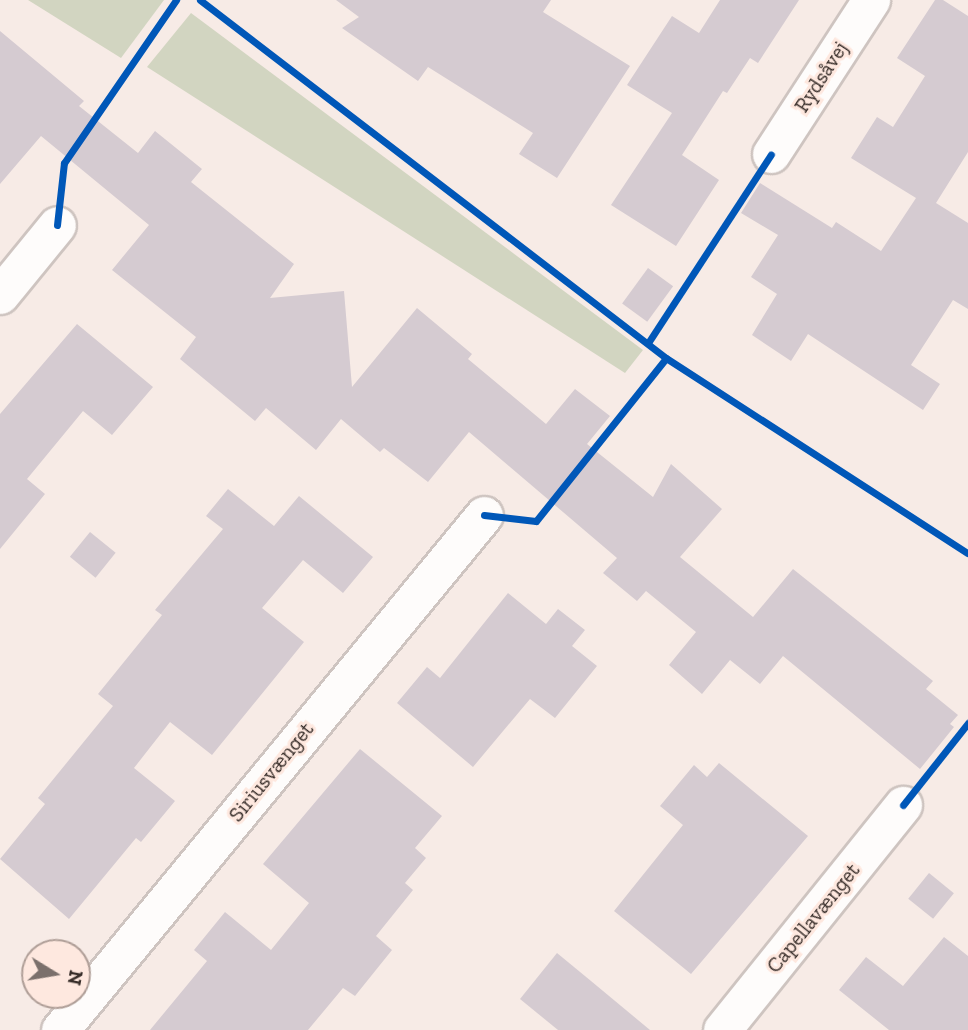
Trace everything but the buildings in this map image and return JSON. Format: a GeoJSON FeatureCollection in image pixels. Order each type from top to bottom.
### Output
{"type":"FeatureCollection","features":[{"type":"Feature","properties":{"kind":"street","name":"Rydsåvej"},"geometry":{"type":"LineString","coordinates":[[771,154],[871,0]]}},
{"type":"Feature","properties":{"kind":"street"},"geometry":{"type":"LineString","coordinates":[[0,295],[57,225]]}},
{"type":"Feature","properties":{"kind":"street","name":"Siriusvænget"},"geometry":{"type":"LineString","coordinates":[[60,1030],[484,515]]}},
{"type":"Feature","properties":{"kind":"street","name":"Capellavænget"},"geometry":{"type":"LineString","coordinates":[[722,1030],[903,805]]}},
{"type":"Feature","properties":{"kind":"green space"},"geometry":{"type":"Polygon","coordinates":[[[28,0],[164,0],[121,58],[28,0]]]}},
{"type":"Feature","properties":{"kind":"green space"},"geometry":{"type":"Polygon","coordinates":[[[191,13],[643,350],[625,373],[147,67],[191,13]]]}},
{"type":"Feature","properties":{"kind":"cycle path"},"geometry":{"type":"LineString","coordinates":[[57,225],[64,163],[176,0]]}},
{"type":"Feature","properties":{"kind":"cycle path"},"geometry":{"type":"LineString","coordinates":[[200,0],[666,358],[968,553]]}},
{"type":"Feature","properties":{"kind":"cycle path"},"geometry":{"type":"LineString","coordinates":[[648,343],[771,154]]}},
{"type":"Feature","properties":{"kind":"cycle path"},"geometry":{"type":"LineString","coordinates":[[484,515],[536,521],[666,358]]}},
{"type":"Feature","properties":{"kind":"cycle path"},"geometry":{"type":"LineString","coordinates":[[903,805],[968,723]]}}]}
